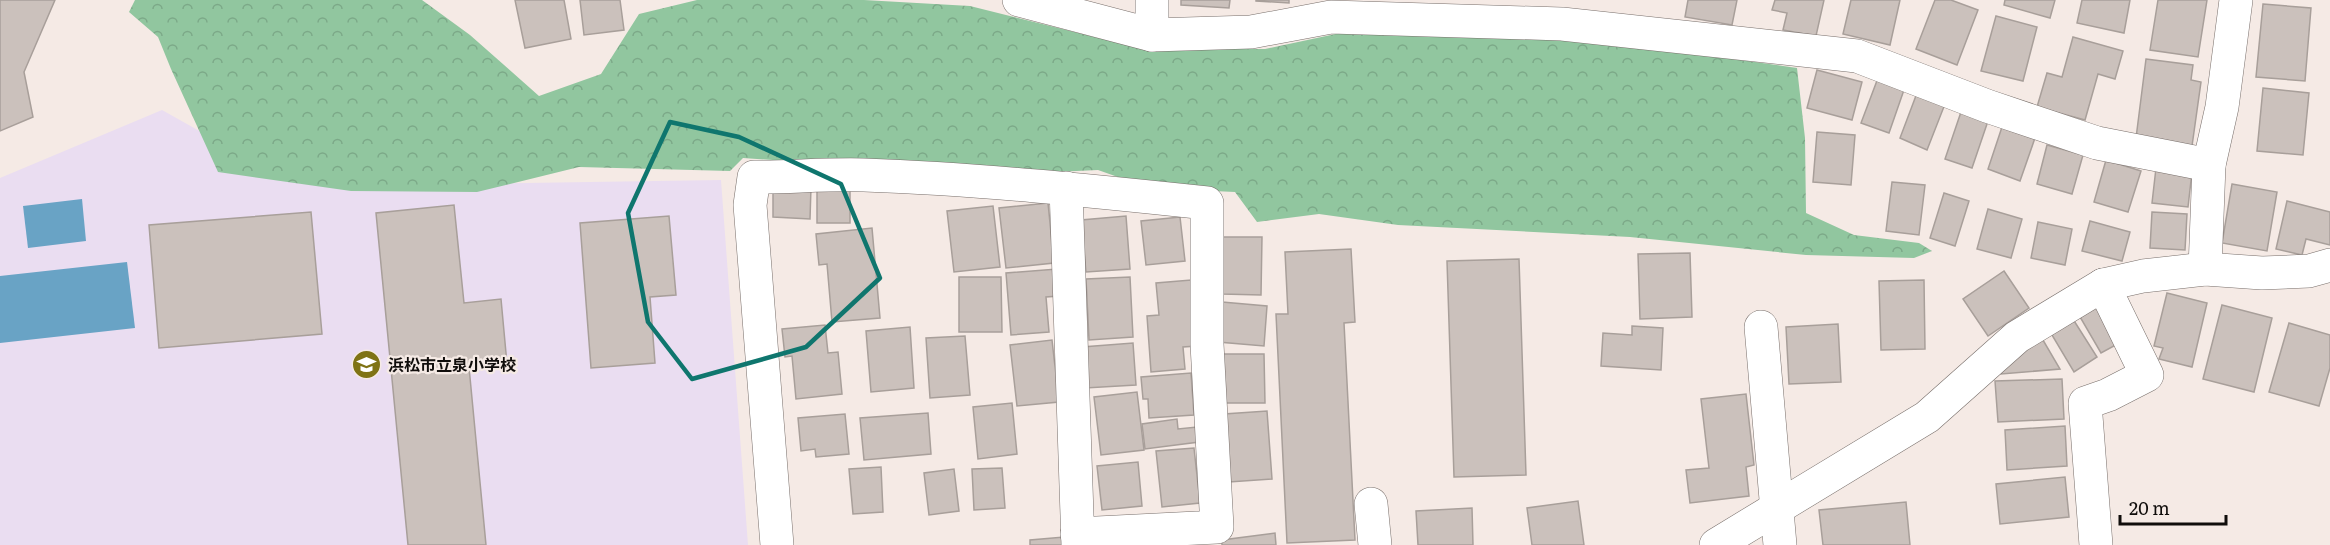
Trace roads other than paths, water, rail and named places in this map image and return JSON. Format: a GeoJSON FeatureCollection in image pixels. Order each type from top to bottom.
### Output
{"type":"FeatureCollection","features":[{"type":"Feature","properties":{"kind":"street"},"geometry":{"type":"LineString","coordinates":[[1019,0],[1152,35],[1251,32],[1331,8],[1562,24],[1857,56],[1987,106],[2097,143],[2209,165]]}},
{"type":"Feature","properties":{"kind":"street"},"geometry":{"type":"LineString","coordinates":[[1152,0],[1152,35]]}},
{"type":"Feature","properties":{"kind":"street"},"geometry":{"type":"LineString","coordinates":[[2205,269],[2209,165],[2222,107],[2236,0]]}},
{"type":"Feature","properties":{"kind":"street"},"geometry":{"type":"LineString","coordinates":[[777,545],[750,205],[754,177],[862,175],[1066,188],[1207,203],[1207,344],[1217,527],[1077,539],[1066,188]]}},
{"type":"Feature","properties":{"kind":"street"},"geometry":{"type":"LineString","coordinates":[[1716,545],[1927,417],[2017,337],[2103,285],[2143,276],[2205,269],[2262,273],[2323,271]]}},
{"type":"Feature","properties":{"kind":"street"},"geometry":{"type":"LineString","coordinates":[[2096,545],[2085,404],[2146,375],[2103,285]]}},
{"type":"Feature","properties":{"kind":"street"},"geometry":{"type":"LineString","coordinates":[[1761,327],[1780,545]]}},
{"type":"Feature","properties":{"kind":"street"},"geometry":{"type":"LineString","coordinates":[[1371,504],[1375,545]]}},
{"type":"Feature","properties":{"kind":"water"},"geometry":{"type":"Polygon","coordinates":[[[82,199],[86,241],[28,248],[23,206],[82,199]]]}},
{"type":"Feature","properties":{"kind":"water"},"geometry":{"type":"Polygon","coordinates":[[[127,262],[135,328],[0,343],[0,276],[127,262]]]}},
{"type":"Feature","properties":{"kind":"place","name":"浜松市立泉小学校"},"geometry":{"type":"Point","coordinates":[367,365]}}]}
